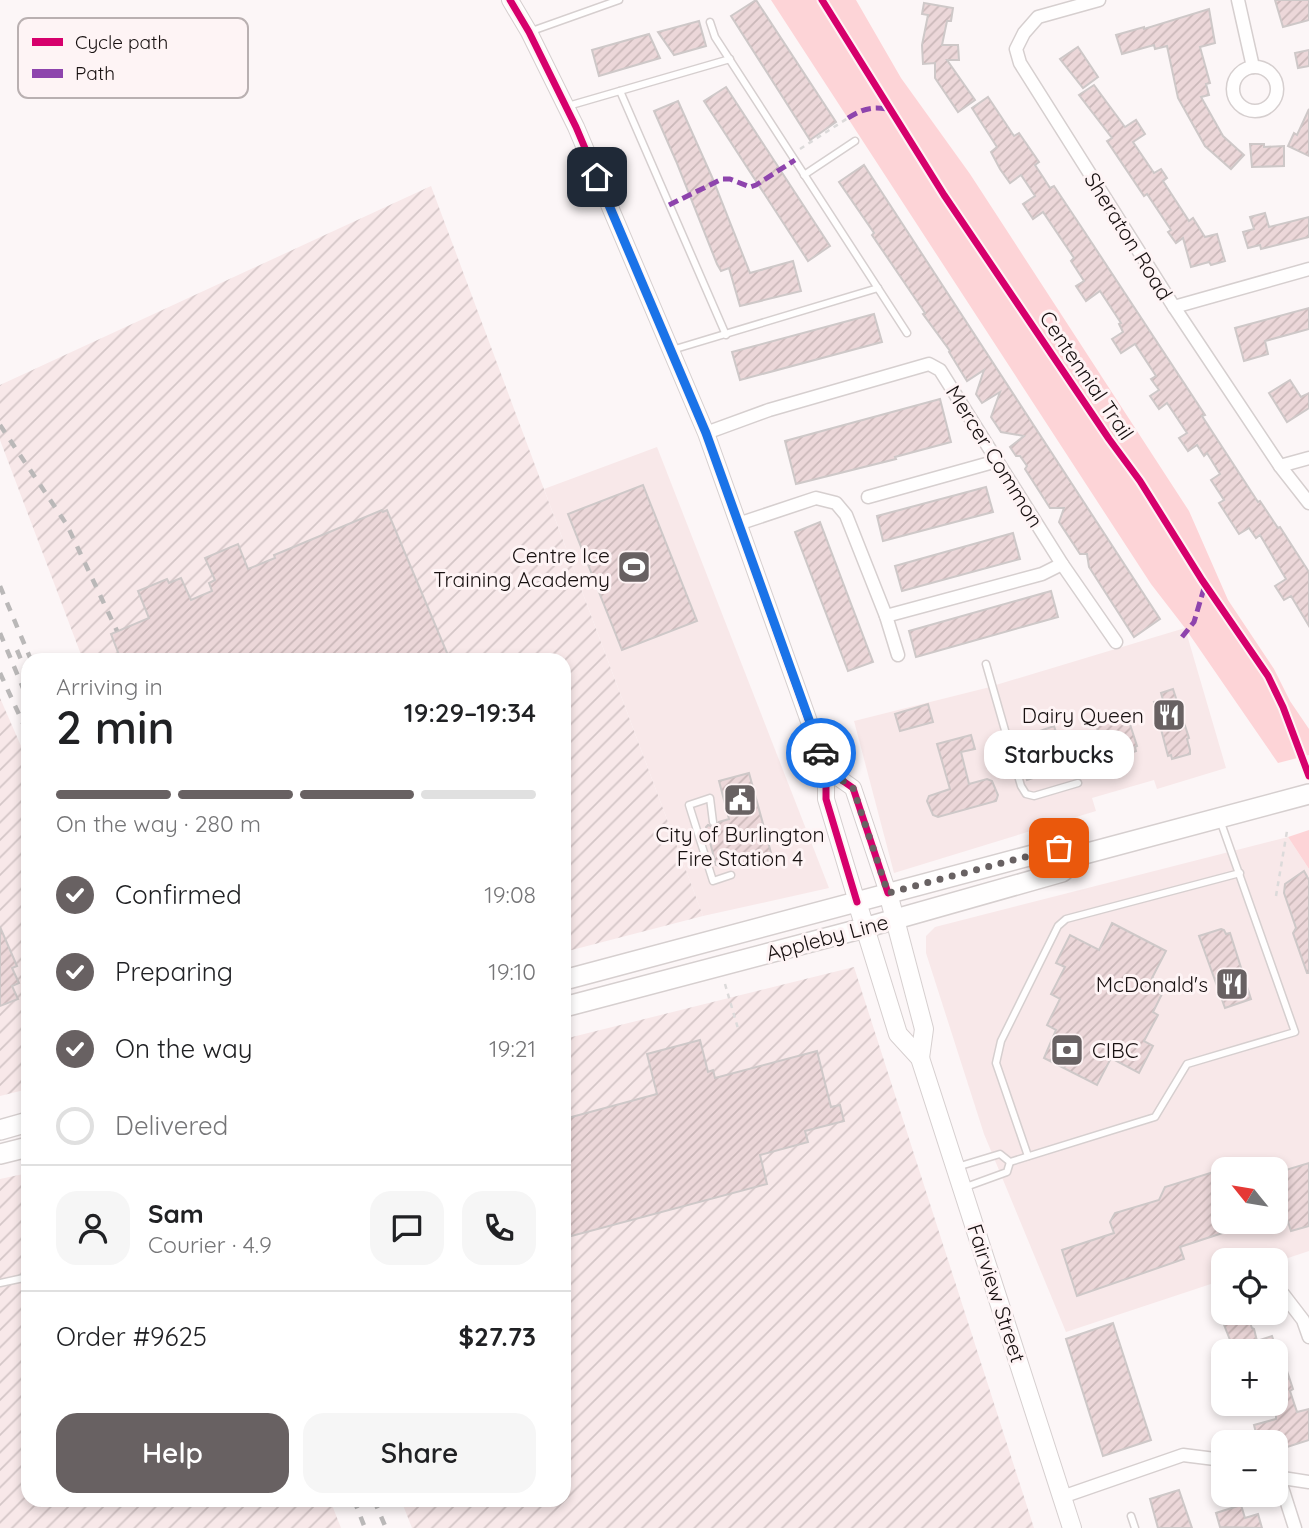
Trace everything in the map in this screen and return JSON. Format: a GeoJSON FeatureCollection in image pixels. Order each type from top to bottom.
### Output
{"type":"FeatureCollection","features":[{"type":"Feature","properties":{"kind":"main road","name":"Appleby Line"},"geometry":{"type":"LineString","coordinates":[[571,1005],[894,920],[1062,872],[1084,854],[1309,794]]}},
{"type":"Feature","properties":{"kind":"main road","name":"Appleby Line"},"geometry":{"type":"LineString","coordinates":[[571,978],[1059,848],[1084,854]]}},
{"type":"Feature","properties":{"kind":"main road","name":"Fairview Street"},"geometry":{"type":"LineString","coordinates":[[888,893],[924,1029],[920,1058]]}},
{"type":"Feature","properties":{"kind":"main road","name":"Fairview Street"},"geometry":{"type":"LineString","coordinates":[[857,902],[898,1034],[920,1058],[1072,1528]]}},
{"type":"Feature","properties":{"kind":"main road"},"geometry":{"type":"LineString","coordinates":[[0,1130],[21,1124]]}},
{"type":"Feature","properties":{"kind":"main road"},"geometry":{"type":"LineString","coordinates":[[0,1154],[21,1149]]}},
{"type":"Feature","properties":{"kind":"street","name":"Fairview Street"},"geometry":{"type":"LineString","coordinates":[[510,0],[567,107],[706,433],[826,769],[826,799],[857,902]]}},
{"type":"Feature","properties":{"kind":"street","name":"Sheraton Road"},"geometry":{"type":"LineString","coordinates":[[1099,0],[1038,17],[1024,33],[1016,49],[1020,63],[1174,307],[1279,466],[1309,503]]}},
{"type":"Feature","properties":{"kind":"street"},"geometry":{"type":"LineString","coordinates":[[1238,0],[1253,67]]}},
{"type":"Feature","properties":{"kind":"street"},"geometry":{"type":"LineString","coordinates":[[1174,307],[1309,269]]}},
{"type":"Feature","properties":{"kind":"street","name":"Mercer Common"},"geometry":{"type":"LineString","coordinates":[[706,433],[768,410],[929,364],[940,370],[1062,564],[1116,642]]}},
{"type":"Feature","properties":{"kind":"street"},"geometry":{"type":"LineString","coordinates":[[1279,466],[1309,458]]}},
{"type":"Feature","properties":{"kind":"street"},"geometry":{"type":"LineString","coordinates":[[868,498],[997,461]]}},
{"type":"Feature","properties":{"kind":"street"},"geometry":{"type":"LineString","coordinates":[[738,524],[816,498],[836,503],[846,514],[886,616],[898,655]]}},
{"type":"Feature","properties":{"kind":"street"},"geometry":{"type":"LineString","coordinates":[[886,616],[1042,574],[1062,564]]}},
{"type":"Feature","properties":{"kind":"street","name":"Fairview Street"},"geometry":{"type":"LineString","coordinates":[[826,769],[853,788],[888,893]]}},
{"type":"Feature","properties":{"kind":"street"},"geometry":{"type":"LineString","coordinates":[[1288,1301],[1303,1321],[1309,1337]]}},
{"type":"Feature","properties":{"kind":"street"},"geometry":{"type":"LineString","coordinates":[[1062,1497],[1183,1455],[1211,1458]]}},
{"type":"Feature","properties":{"kind":"street"},"geometry":{"type":"LineString","coordinates":[[1288,1479],[1309,1482]]}},
{"type":"Feature","properties":{"kind":"street"},"geometry":{"type":"LineString","coordinates":[[1288,1505],[1296,1528]]}},
{"type":"Feature","properties":{"kind":"lane"},"geometry":{"type":"LineString","coordinates":[[529,32],[619,0]]}},
{"type":"Feature","properties":{"kind":"lane"},"geometry":{"type":"LineString","coordinates":[[710,22],[715,37],[907,333]]}},
{"type":"Feature","properties":{"kind":"lane"},"geometry":{"type":"LineString","coordinates":[[567,107],[730,59]]}},
{"type":"Feature","properties":{"kind":"lane"},"geometry":{"type":"LineString","coordinates":[[620,92],[726,335]]}},
{"type":"Feature","properties":{"kind":"lane"},"geometry":{"type":"LineString","coordinates":[[804,174],[855,141]]}},
{"type":"Feature","properties":{"kind":"lane"},"geometry":{"type":"LineString","coordinates":[[671,351],[878,288]]}},
{"type":"Feature","properties":{"kind":"lane"},"geometry":{"type":"LineString","coordinates":[[986,664],[1021,786],[1026,794],[1034,796],[1078,783]]}},
{"type":"Feature","properties":{"kind":"lane"},"geometry":{"type":"LineString","coordinates":[[713,822],[710,798],[689,805],[713,881],[731,874]]}},
{"type":"Feature","properties":{"kind":"lane"},"geometry":{"type":"LineString","coordinates":[[1010,1161],[1155,1117],[1187,1064],[1295,1032],[1220,818]]}},
{"type":"Feature","properties":{"kind":"lane"},"geometry":{"type":"LineString","coordinates":[[1028,1156],[996,1063],[1001,1041],[1058,926],[1066,919],[1240,873]]}},
{"type":"Feature","properties":{"kind":"lane"},"geometry":{"type":"LineString","coordinates":[[956,1167],[1000,1154],[1010,1161]]}},
{"type":"Feature","properties":{"kind":"lane"},"geometry":{"type":"LineString","coordinates":[[963,1188],[1007,1172],[1010,1161]]}},
{"type":"Feature","properties":{"kind":"lane"},"geometry":{"type":"LineString","coordinates":[[0,1283],[21,1278]]}},
{"type":"Feature","properties":{"kind":"lane"},"geometry":{"type":"LineString","coordinates":[[1131,1516],[1135,1528]]}},
{"type":"Feature","properties":{"kind":"path"},"geometry":{"type":"LineString","coordinates":[[792,155],[848,118]]}},
{"type":"Feature","properties":{"kind":"path"},"geometry":{"type":"LineString","coordinates":[[1276,896],[1287,831]]}},
{"type":"Feature","properties":{"kind":"path"},"geometry":{"type":"LineString","coordinates":[[726,985],[739,1032]]}},
{"type":"Feature","properties":{"kind":"shaded area"},"geometry":{"type":"Polygon","coordinates":[[[771,0],[856,0],[901,78],[970,174],[1189,511],[1228,600],[1274,669],[1290,701],[1309,729],[1309,755],[1278,763],[1185,628],[1151,584],[771,0]]]}},
{"type":"Feature","properties":{"kind":"shaded area"},"geometry":{"type":"Polygon","coordinates":[[[431,186],[703,916],[571,950],[571,653],[80,653],[0,440],[0,385],[431,186]]]}},
{"type":"Feature","properties":{"kind":"shaded area"},"geometry":{"type":"Polygon","coordinates":[[[657,447],[829,888],[703,916],[544,489],[657,447]]]}},
{"type":"Feature","properties":{"kind":"shaded area"},"geometry":{"type":"Polygon","coordinates":[[[1185,628],[1226,768],[1157,789],[1154,780],[1092,798],[1096,811],[894,873],[854,721],[986,688],[1185,628]]]}},
{"type":"Feature","properties":{"kind":"shaded area"},"geometry":{"type":"Polygon","coordinates":[[[0,698],[21,746],[21,1091],[0,1096],[0,698]]]}},
{"type":"Feature","properties":{"kind":"shaded area"},"geometry":{"type":"Polygon","coordinates":[[[1309,830],[1309,869],[1288,837],[1309,830]]]}},
{"type":"Feature","properties":{"kind":"shaded area"},"geometry":{"type":"Polygon","coordinates":[[[1288,837],[1309,869],[1309,1251],[1288,1258],[1288,1248],[1211,1248],[1211,1284],[1066,1332],[984,1134],[926,953],[926,936],[935,927],[1288,837]]]}},
{"type":"Feature","properties":{"kind":"shaded area"},"geometry":{"type":"Polygon","coordinates":[[[854,967],[1034,1528],[412,1528],[404,1507],[571,1507],[571,1037],[854,967]]]}},
{"type":"Feature","properties":{"kind":"shaded area"},"geometry":{"type":"Polygon","coordinates":[[[21,1174],[21,1507],[333,1507],[341,1528],[0,1528],[0,1179],[21,1174]]]}},
{"type":"Feature","properties":{"kind":"building"},"geometry":{"type":"Polygon","coordinates":[[[756,0],[836,122],[810,140],[731,16],[756,0]]]}},
{"type":"Feature","properties":{"kind":"building"},"geometry":{"type":"Polygon","coordinates":[[[1275,0],[1309,0],[1309,20],[1283,27],[1275,0]]]}},
{"type":"Feature","properties":{"kind":"building"},"geometry":{"type":"Polygon","coordinates":[[[924,3],[953,8],[942,45],[958,45],[959,60],[947,60],[975,100],[958,112],[935,78],[935,63],[923,64],[922,45],[928,15],[922,14],[924,3]]]}},
{"type":"Feature","properties":{"kind":"building"},"geometry":{"type":"Polygon","coordinates":[[[1209,9],[1215,43],[1200,47],[1210,83],[1206,84],[1209,95],[1201,97],[1223,136],[1244,155],[1231,169],[1205,146],[1178,98],[1167,46],[1155,49],[1154,45],[1122,54],[1116,35],[1209,9]]]}},
{"type":"Feature","properties":{"kind":"building"},"geometry":{"type":"Polygon","coordinates":[[[699,21],[706,46],[674,55],[658,32],[699,21]]]}},
{"type":"Feature","properties":{"kind":"building"},"geometry":{"type":"Polygon","coordinates":[[[649,34],[660,58],[599,76],[592,50],[649,34]]]}},
{"type":"Feature","properties":{"kind":"building"},"geometry":{"type":"Polygon","coordinates":[[[1078,47],[1098,77],[1083,88],[1060,59],[1078,47]]]}},
{"type":"Feature","properties":{"kind":"building"},"geometry":{"type":"Polygon","coordinates":[[[1309,50],[1309,66],[1298,68],[1295,53],[1309,50]]]}},
{"type":"Feature","properties":{"kind":"building"},"geometry":{"type":"Polygon","coordinates":[[[1094,85],[1125,127],[1136,120],[1145,134],[1133,142],[1154,173],[1161,169],[1167,178],[1163,181],[1189,221],[1193,218],[1205,237],[1217,234],[1225,261],[1191,267],[1183,238],[1176,243],[1168,232],[1171,230],[1147,194],[1144,196],[1107,141],[1112,138],[1079,95],[1094,85]]]}},
{"type":"Feature","properties":{"kind":"building"},"geometry":{"type":"Polygon","coordinates":[[[726,87],[830,246],[808,261],[704,101],[726,87]]]}},
{"type":"Feature","properties":{"kind":"building"},"geometry":{"type":"Polygon","coordinates":[[[988,97],[1014,136],[1019,133],[1039,162],[1035,165],[1050,188],[1054,186],[1205,415],[1202,416],[1258,502],[1260,501],[1278,528],[1280,527],[1309,572],[1309,626],[1291,596],[1284,600],[1275,586],[1286,579],[1260,535],[1256,538],[1249,528],[1239,534],[1219,503],[1224,500],[1211,480],[1220,474],[1207,453],[1204,456],[1197,445],[1188,451],[1179,438],[1187,433],[1167,403],[1159,409],[1150,396],[1159,390],[1151,379],[1156,376],[1135,344],[1121,353],[1112,339],[1123,332],[1119,324],[1121,323],[1100,291],[1086,301],[1076,286],[1084,281],[1071,261],[1074,258],[1043,212],[1033,219],[1023,204],[1035,196],[1021,175],[1010,183],[1000,169],[991,152],[997,147],[972,108],[988,97]]]}},
{"type":"Feature","properties":{"kind":"building"},"geometry":{"type":"Polygon","coordinates":[[[678,101],[750,273],[793,261],[801,291],[740,306],[729,268],[721,271],[717,264],[654,111],[678,101]]]}},
{"type":"Feature","properties":{"kind":"building"},"geometry":{"type":"Polygon","coordinates":[[[1309,109],[1309,156],[1288,146],[1294,133],[1297,135],[1309,109]]]}},
{"type":"Feature","properties":{"kind":"building"},"geometry":{"type":"Polygon","coordinates":[[[1250,144],[1264,144],[1264,147],[1284,146],[1284,166],[1252,167],[1250,144]]]}},
{"type":"Feature","properties":{"kind":"building"},"geometry":{"type":"Polygon","coordinates":[[[864,165],[1160,619],[1134,637],[1089,567],[1087,554],[1080,554],[1059,522],[1064,508],[1050,508],[1025,469],[1027,466],[1010,447],[1024,436],[1001,432],[991,417],[1000,392],[982,403],[976,394],[984,370],[967,381],[839,182],[864,165]]]}},
{"type":"Feature","properties":{"kind":"building"},"geometry":{"type":"Polygon","coordinates":[[[1265,213],[1269,227],[1309,217],[1309,237],[1261,249],[1260,245],[1248,248],[1243,232],[1254,229],[1250,217],[1265,213]]]}},
{"type":"Feature","properties":{"kind":"building"},"geometry":{"type":"Polygon","coordinates":[[[1309,308],[1309,329],[1265,341],[1268,354],[1244,361],[1235,328],[1309,308]]]}},
{"type":"Feature","properties":{"kind":"building"},"geometry":{"type":"Polygon","coordinates":[[[874,314],[882,342],[740,380],[732,352],[874,314]]]}},
{"type":"Feature","properties":{"kind":"building"},"geometry":{"type":"Polygon","coordinates":[[[1290,380],[1301,397],[1309,393],[1309,408],[1287,422],[1269,393],[1290,380]]]}},
{"type":"Feature","properties":{"kind":"building"},"geometry":{"type":"Polygon","coordinates":[[[940,399],[951,442],[796,484],[785,441],[940,399]]]}},
{"type":"Feature","properties":{"kind":"building"},"geometry":{"type":"Polygon","coordinates":[[[643,485],[697,621],[622,650],[568,514],[643,485]]]}},
{"type":"Feature","properties":{"kind":"building"},"geometry":{"type":"Polygon","coordinates":[[[986,487],[993,512],[883,541],[877,516],[986,487]]]}},
{"type":"Feature","properties":{"kind":"building"},"geometry":{"type":"Polygon","coordinates":[[[387,510],[447,653],[118,653],[111,634],[149,618],[138,591],[167,579],[169,583],[181,578],[191,600],[212,591],[209,583],[215,580],[205,558],[238,544],[248,569],[275,558],[274,555],[387,510]]]}},
{"type":"Feature","properties":{"kind":"building"},"geometry":{"type":"Polygon","coordinates":[[[820,522],[873,662],[848,671],[795,532],[820,522]]]}},
{"type":"Feature","properties":{"kind":"building"},"geometry":{"type":"Polygon","coordinates":[[[1013,533],[1020,559],[902,591],[895,566],[1013,533]]]}},
{"type":"Feature","properties":{"kind":"building"},"geometry":{"type":"Polygon","coordinates":[[[1051,591],[1058,617],[916,657],[909,631],[1051,591]]]}},
{"type":"Feature","properties":{"kind":"building","name":"Dairy Queen"},"geometry":{"type":"Polygon","coordinates":[[[1173,689],[1189,738],[1190,754],[1172,759],[1171,755],[1168,756],[1154,702],[1163,700],[1161,693],[1173,689]]]}},
{"type":"Feature","properties":{"kind":"building"},"geometry":{"type":"Polygon","coordinates":[[[928,704],[933,722],[900,731],[895,714],[928,704]]]}},
{"type":"Feature","properties":{"kind":"building"},"geometry":{"type":"Polygon","coordinates":[[[1127,715],[1137,746],[1136,751],[1107,761],[1096,725],[1127,715]]]}},
{"type":"Feature","properties":{"kind":"building"},"geometry":{"type":"Polygon","coordinates":[[[1054,726],[1069,771],[1058,774],[1057,770],[1027,780],[1014,740],[1054,726]]]}},
{"type":"Feature","properties":{"kind":"building"},"geometry":{"type":"Polygon","coordinates":[[[971,735],[975,749],[961,752],[969,784],[987,779],[992,781],[998,795],[996,801],[938,817],[933,815],[927,801],[929,796],[950,789],[937,744],[971,735]]]}},
{"type":"Feature","properties":{"kind":"building","name":"City of Burlington Fire Station 4"},"geometry":{"type":"Polygon","coordinates":[[[749,773],[773,860],[753,866],[752,861],[741,864],[740,860],[716,865],[706,827],[714,827],[729,819],[719,781],[749,773]]]}},
{"type":"Feature","properties":{"kind":"building"},"geometry":{"type":"Polygon","coordinates":[[[1304,871],[1309,880],[1309,973],[1293,933],[1296,928],[1284,893],[1285,884],[1304,871]]]}},
{"type":"Feature","properties":{"kind":"building"},"geometry":{"type":"Polygon","coordinates":[[[1112,923],[1166,951],[1152,978],[1163,983],[1158,992],[1162,994],[1153,1012],[1158,1015],[1144,1041],[1153,1046],[1139,1073],[1111,1058],[1097,1085],[1044,1058],[1056,1030],[1047,1025],[1060,999],[1051,994],[1065,967],[1056,963],[1070,935],[1099,950],[1112,923]]]}},
{"type":"Feature","properties":{"kind":"building"},"geometry":{"type":"Polygon","coordinates":[[[0,927],[17,966],[12,968],[19,983],[12,986],[18,999],[0,1006],[0,927]]]}},
{"type":"Feature","properties":{"kind":"building","name":"McDonald's"},"geometry":{"type":"Polygon","coordinates":[[[1221,929],[1226,934],[1230,933],[1251,999],[1225,1008],[1199,936],[1221,929]]]}},
{"type":"Feature","properties":{"kind":"building"},"geometry":{"type":"Polygon","coordinates":[[[700,1040],[708,1072],[713,1070],[715,1078],[817,1051],[831,1107],[840,1105],[844,1121],[805,1131],[808,1142],[760,1155],[767,1184],[571,1236],[571,1117],[657,1094],[647,1054],[700,1040]]]}},
{"type":"Feature","properties":{"kind":"building"},"geometry":{"type":"Polygon","coordinates":[[[1309,1163],[1309,1226],[1291,1231],[1288,1222],[1288,1169],[1309,1163]]]}},
{"type":"Feature","properties":{"kind":"building"},"geometry":{"type":"Polygon","coordinates":[[[1211,1173],[1211,1234],[1220,1234],[1180,1247],[1184,1259],[1077,1296],[1062,1250],[1114,1233],[1110,1222],[1115,1213],[1159,1200],[1165,1187],[1211,1173]]]}},
{"type":"Feature","properties":{"kind":"building"},"geometry":{"type":"Polygon","coordinates":[[[1113,1323],[1151,1440],[1103,1456],[1066,1339],[1113,1323]]]}},
{"type":"Feature","properties":{"kind":"building"},"geometry":{"type":"Polygon","coordinates":[[[1224,1325],[1251,1325],[1256,1339],[1230,1339],[1224,1325]]]}},
{"type":"Feature","properties":{"kind":"building"},"geometry":{"type":"Polygon","coordinates":[[[1288,1374],[1297,1412],[1309,1409],[1309,1440],[1288,1447],[1288,1430],[1255,1430],[1254,1425],[1276,1419],[1276,1416],[1288,1416],[1288,1374]]]}},
{"type":"Feature","properties":{"kind":"building"},"geometry":{"type":"Polygon","coordinates":[[[1179,1490],[1192,1528],[1158,1528],[1150,1499],[1179,1490]]]}},
{"type":"Feature","properties":{"kind":"building"},"geometry":{"type":"Polygon","coordinates":[[[1242,1507],[1245,1518],[1258,1514],[1262,1528],[1220,1527],[1216,1513],[1242,1507]]]}},
{"type":"Feature","properties":{"kind":"railway"},"geometry":{"type":"LineString","coordinates":[[0,425],[67,525],[117,631]]}},
{"type":"Feature","properties":{"kind":"railway"},"geometry":{"type":"LineString","coordinates":[[0,586],[28,653]]}},
{"type":"Feature","properties":{"kind":"railway"},"geometry":{"type":"LineString","coordinates":[[0,633],[21,683]]}},
{"type":"Feature","properties":{"kind":"railway"},"geometry":{"type":"LineString","coordinates":[[17,650],[21,659]]}},
{"type":"Feature","properties":{"kind":"railway"},"geometry":{"type":"LineString","coordinates":[[0,673],[21,719]]}},
{"type":"Feature","properties":{"kind":"railway"},"geometry":{"type":"LineString","coordinates":[[357,1507],[365,1528]]}},
{"type":"Feature","properties":{"kind":"railway"},"geometry":{"type":"LineString","coordinates":[[377,1507],[386,1528]]}},
{"type":"Feature","properties":{"kind":"marked path"},"geometry":{"type":"LineString","coordinates":[[848,118],[869,109],[892,110]]}},
{"type":"Feature","properties":{"kind":"marked path"},"geometry":{"type":"LineString","coordinates":[[669,205],[722,179],[730,179],[750,187],[756,185],[795,160]]}},
{"type":"Feature","properties":{"kind":"marked path"},"geometry":{"type":"LineString","coordinates":[[1182,637],[1194,622],[1205,585]]}},
{"type":"Feature","properties":{"kind":"cycle path"},"geometry":{"type":"LineString","coordinates":[[510,0],[529,32],[576,127],[706,433],[826,769],[826,799],[857,902]]}},
{"type":"Feature","properties":{"kind":"cycle path","name":"Centennial Trail"},"geometry":{"type":"LineString","coordinates":[[822,0],[944,195],[1140,481],[1202,580],[1268,676],[1283,707],[1309,776]]}},
{"type":"Feature","properties":{"kind":"cycle path"},"geometry":{"type":"LineString","coordinates":[[826,769],[853,788],[888,893]]}},
{"type":"Feature","properties":{"kind":"way so far"},"geometry":{"type":"LineString","coordinates":[[821,753],[826,769],[853,788],[888,893],[1059,848]]}},
{"type":"Feature","properties":{"kind":"place","name":"Centre Ice Training Academy"},"geometry":{"type":"Point","coordinates":[634,567]}},
{"type":"Feature","properties":{"kind":"place","name":"Dairy Queen"},"geometry":{"type":"Point","coordinates":[1169,715]}},
{"type":"Feature","properties":{"kind":"place","name":"City of Burlington Fire Station 4"},"geometry":{"type":"Point","coordinates":[740,800]}},
{"type":"Feature","properties":{"kind":"place","name":"Starbucks"},"geometry":{"type":"Point","coordinates":[1059,848]}},
{"type":"Feature","properties":{"kind":"place","name":"McDonald's"},"geometry":{"type":"Point","coordinates":[1232,984]}},
{"type":"Feature","properties":{"kind":"place","name":"CIBC"},"geometry":{"type":"Point","coordinates":[1067,1050]}},
{"type":"Feature","properties":{"kind":"route"},"geometry":{"type":"LineString","coordinates":[[597,177],[706,433],[821,753]]}}]}
